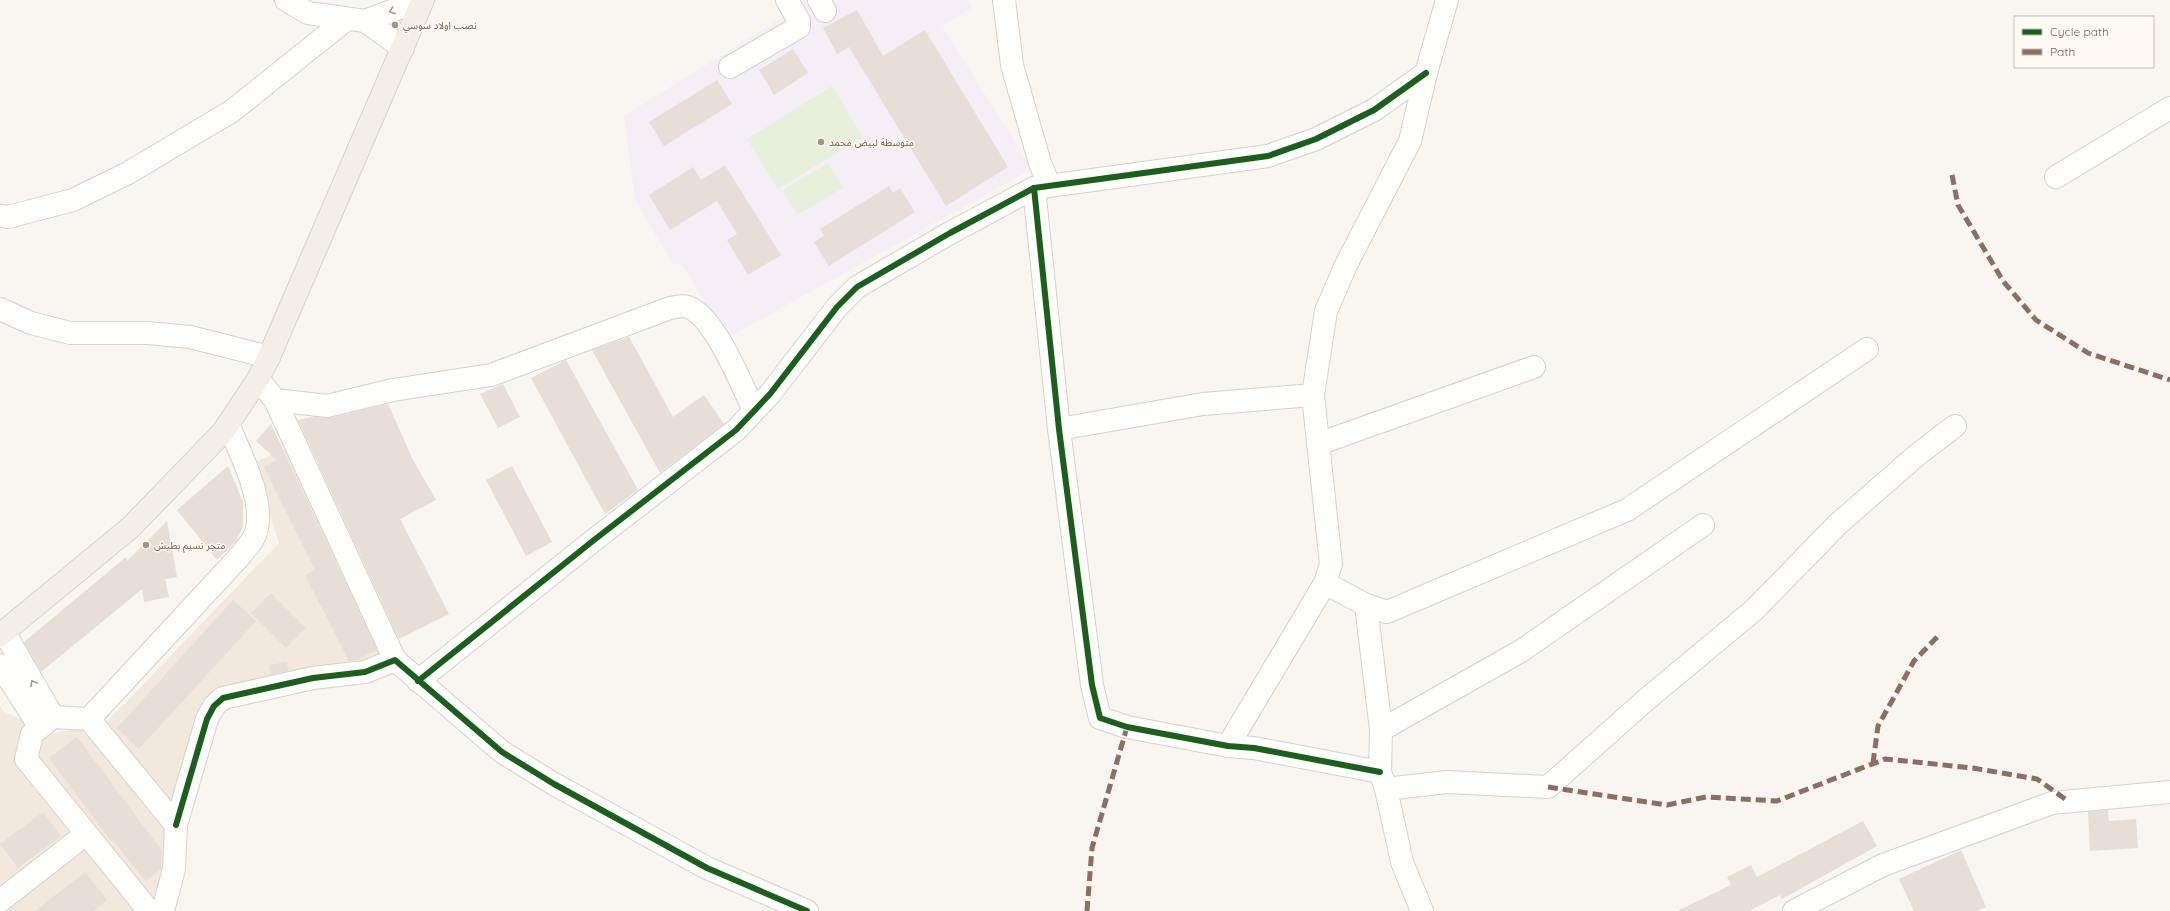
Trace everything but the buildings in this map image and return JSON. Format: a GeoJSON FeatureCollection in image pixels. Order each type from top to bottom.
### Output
{"type":"FeatureCollection","features":[{"type":"Feature","properties":{"kind":"main road"},"geometry":{"type":"LineString","coordinates":[[2,634],[131,528],[223,432],[258,379],[269,357],[423,0]]}},
{"type":"Feature","properties":{"kind":"street"},"geometry":{"type":"LineString","coordinates":[[286,0],[308,13],[356,20],[403,48]]}},
{"type":"Feature","properties":{"kind":"street"},"geometry":{"type":"LineString","coordinates":[[0,216],[8,217],[73,200],[128,173],[232,111],[356,20],[420,0]]}},
{"type":"Feature","properties":{"kind":"street"},"geometry":{"type":"LineString","coordinates":[[730,67],[799,27],[799,21],[787,0]]}},
{"type":"Feature","properties":{"kind":"street"},"geometry":{"type":"LineString","coordinates":[[1004,0],[1012,65],[1040,162],[1059,428],[1092,685],[1100,718],[1127,727],[1228,746],[1254,748],[1383,780],[1548,787],[1647,699],[1754,610],[1838,524],[1917,454],[1955,426]]}},
{"type":"Feature","properties":{"kind":"street"},"geometry":{"type":"LineString","coordinates":[[1228,746],[1324,583],[1331,564],[1313,395],[1326,311],[1346,265],[1410,141],[1426,72],[1447,0]]}},
{"type":"Feature","properties":{"kind":"street"},"geometry":{"type":"LineString","coordinates":[[418,681],[594,540],[736,430],[770,394],[837,307],[858,288],[950,233],[1041,187],[1268,156],[1316,139],[1374,110],[1426,72]]}},
{"type":"Feature","properties":{"kind":"street"},"geometry":{"type":"LineString","coordinates":[[2056,177],[2170,108]]}},
{"type":"Feature","properties":{"kind":"street"},"geometry":{"type":"LineString","coordinates":[[275,400],[327,406],[393,390],[490,376],[670,308],[687,306],[700,314],[717,335],[754,410]]}},
{"type":"Feature","properties":{"kind":"street"},"geometry":{"type":"LineString","coordinates":[[0,309],[31,323],[70,332],[148,333],[190,337],[269,357]]}},
{"type":"Feature","properties":{"kind":"street"},"geometry":{"type":"LineString","coordinates":[[1324,583],[1366,605],[1387,612],[1627,510],[1867,349]]}},
{"type":"Feature","properties":{"kind":"street"},"geometry":{"type":"LineString","coordinates":[[1318,444],[1534,367]]}},
{"type":"Feature","properties":{"kind":"street"},"geometry":{"type":"LineString","coordinates":[[258,379],[275,400],[395,660],[502,752],[554,784],[706,868],[807,911]]}},
{"type":"Feature","properties":{"kind":"street"},"geometry":{"type":"LineString","coordinates":[[1059,428],[1203,404],[1313,395]]}},
{"type":"Feature","properties":{"kind":"street"},"geometry":{"type":"LineString","coordinates":[[149,911],[26,759],[32,734],[46,722],[89,719],[240,556],[254,538],[258,515],[256,492],[228,424]]}},
{"type":"Feature","properties":{"kind":"street"},"geometry":{"type":"LineString","coordinates":[[1381,730],[1521,651],[1703,525]]}},
{"type":"Feature","properties":{"kind":"street"},"geometry":{"type":"LineString","coordinates":[[1366,605],[1381,730],[1383,780],[1402,862],[1422,911]]}},
{"type":"Feature","properties":{"kind":"street"},"geometry":{"type":"LineString","coordinates":[[2,634],[46,722]]}},
{"type":"Feature","properties":{"kind":"street"},"geometry":{"type":"LineString","coordinates":[[163,911],[174,869],[176,824],[207,719],[214,706],[224,698],[313,678],[365,672],[395,660]]}},
{"type":"Feature","properties":{"kind":"street"},"geometry":{"type":"LineString","coordinates":[[0,665],[46,722]]}},
{"type":"Feature","properties":{"kind":"street"},"geometry":{"type":"LineString","coordinates":[[89,719],[176,824]]}},
{"type":"Feature","properties":{"kind":"street"},"geometry":{"type":"LineString","coordinates":[[1794,911],[1883,865],[2052,803],[2170,792]]}},
{"type":"Feature","properties":{"kind":"street"},"geometry":{"type":"LineString","coordinates":[[0,901],[86,834]]}},
{"type":"Feature","properties":{"kind":"shaded area","name":"متوسطة لبيض محمد"},"geometry":{"type":"Polygon","coordinates":[[[786,0],[968,0],[972,8],[942,26],[1032,169],[727,338],[682,265],[673,264],[635,200],[624,116],[783,17],[777,5],[786,0]]]}},
{"type":"Feature","properties":{"kind":"shaded area"},"geometry":{"type":"Polygon","coordinates":[[[291,446],[385,654],[365,665],[220,689],[169,871],[154,894],[152,911],[0,911],[0,706],[3,711],[49,734],[105,724],[279,543],[253,463],[291,446]]]}},
{"type":"Feature","properties":{"kind":"green space"},"geometry":{"type":"Polygon","coordinates":[[[832,86],[863,137],[778,189],[747,139],[832,86]]]}},
{"type":"Feature","properties":{"kind":"green space"},"geometry":{"type":"Polygon","coordinates":[[[828,163],[843,188],[797,215],[783,190],[828,163]]]}},
{"type":"Feature","properties":{"kind":"marked path"},"geometry":{"type":"LineString","coordinates":[[1952,175],[1958,205],[2003,281],[2036,320],[2088,353],[2170,380]]}},
{"type":"Feature","properties":{"kind":"marked path"},"geometry":{"type":"LineString","coordinates":[[1873,763],[1878,726],[1914,661],[1938,636]]}},
{"type":"Feature","properties":{"kind":"marked path"},"geometry":{"type":"LineString","coordinates":[[1087,911],[1092,848],[1127,727]]}},
{"type":"Feature","properties":{"kind":"marked path"},"geometry":{"type":"LineString","coordinates":[[1548,787],[1667,805],[1706,797],[1777,801],[1885,759],[1973,768],[2037,779],[2068,801]]}},
{"type":"Feature","properties":{"kind":"cycle path"},"geometry":{"type":"LineString","coordinates":[[418,681],[594,540],[736,430],[770,394],[837,307],[857,287],[950,233],[1034,188],[1268,156],[1316,139],[1374,110],[1426,73]]}},
{"type":"Feature","properties":{"kind":"cycle path"},"geometry":{"type":"LineString","coordinates":[[1034,188],[1059,429],[1092,685],[1100,718],[1127,727],[1228,746],[1254,748],[1380,772]]}},
{"type":"Feature","properties":{"kind":"cycle path"},"geometry":{"type":"LineString","coordinates":[[176,825],[207,719],[214,706],[223,698],[313,678],[365,672],[395,660],[502,752],[554,784],[707,868],[807,911]]}},
{"type":"Feature","properties":{"kind":"place","name":"نصب اولاد سوسي"},"geometry":{"type":"Point","coordinates":[395,25]}},
{"type":"Feature","properties":{"kind":"place","name":"متوسطة لبيض محمد"},"geometry":{"type":"Point","coordinates":[821,142]}},
{"type":"Feature","properties":{"kind":"place","name":"متجر نسيم بطيش"},"geometry":{"type":"Point","coordinates":[146,545]}}]}
